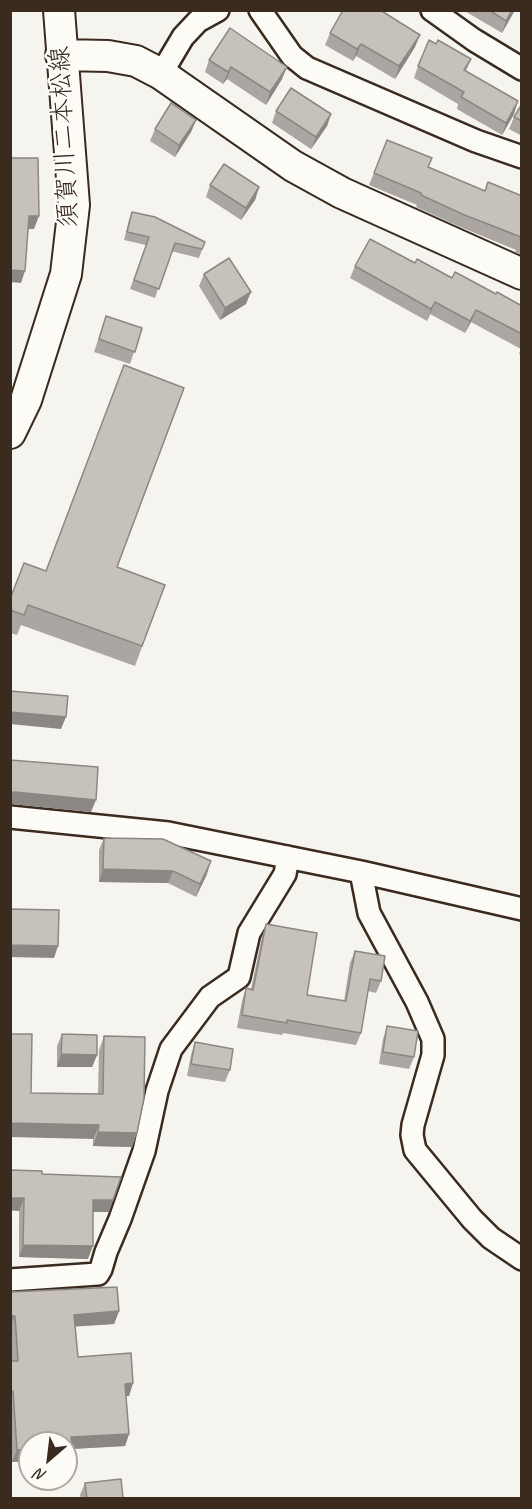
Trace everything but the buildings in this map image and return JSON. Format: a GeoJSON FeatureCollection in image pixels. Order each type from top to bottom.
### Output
{"type":"FeatureCollection","features":[{"type":"Feature","properties":{"kind":"street","name":"須賀川二本松線"},"geometry":{"type":"LineString","coordinates":[[10,433],[26,400],[66,274],[74,205],[59,10]]}},
{"type":"Feature","properties":{"kind":"street"},"geometry":{"type":"LineString","coordinates":[[161,74],[183,37],[198,21],[218,10]]}},
{"type":"Feature","properties":{"kind":"street"},"geometry":{"type":"LineString","coordinates":[[260,10],[292,56],[307,68],[476,141],[522,157]]}},
{"type":"Feature","properties":{"kind":"street"},"geometry":{"type":"LineString","coordinates":[[432,10],[474,40],[522,69]]}},
{"type":"Feature","properties":{"kind":"street"},"geometry":{"type":"LineString","coordinates":[[61,55],[108,56],[136,61],[161,74],[293,166],[342,193],[522,274]]}},
{"type":"Feature","properties":{"kind":"street"},"geometry":{"type":"LineString","coordinates":[[10,818],[168,833],[361,872],[522,909]]}},
{"type":"Feature","properties":{"kind":"street"},"geometry":{"type":"LineString","coordinates":[[10,1280],[98,1274],[144,1151],[157,1091],[171,1049],[210,997],[239,977],[249,933],[285,874],[288,857]]}},
{"type":"Feature","properties":{"kind":"street"},"geometry":{"type":"LineString","coordinates":[[361,872],[369,913],[417,1002],[433,1039],[433,1055],[413,1125],[415,1150],[478,1226],[491,1238],[522,1259]]}}]}
